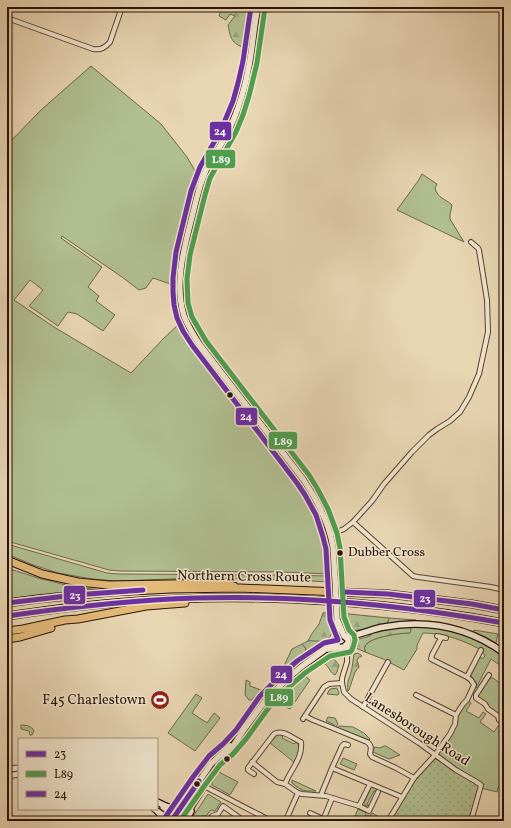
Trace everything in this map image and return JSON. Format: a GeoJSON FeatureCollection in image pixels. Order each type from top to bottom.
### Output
{"type":"FeatureCollection","features":[{"type":"Feature","properties":{"kind":"highway"},"geometry":{"type":"LineString","coordinates":[[7,560],[42,574],[78,582],[109,585],[225,583],[240,588]]}},
{"type":"Feature","properties":{"kind":"highway"},"geometry":{"type":"LineString","coordinates":[[7,566],[70,584],[141,590]]}},
{"type":"Feature","properties":{"kind":"highway","name":"Northern Cross Route"},"geometry":{"type":"LineString","coordinates":[[7,603],[96,593],[141,590],[240,588],[388,594],[472,604],[504,610]]}},
{"type":"Feature","properties":{"kind":"highway","name":"Northern Cross Route"},"geometry":{"type":"LineString","coordinates":[[7,616],[71,607],[171,599],[228,597],[306,599],[385,606],[470,616],[504,622]]}},
{"type":"Feature","properties":{"kind":"highway"},"geometry":{"type":"LineString","coordinates":[[7,631],[24,630],[65,620],[78,619],[146,606],[259,598]]}},
{"type":"Feature","properties":{"kind":"highway"},"geometry":{"type":"LineString","coordinates":[[7,639],[35,633],[78,619]]}},
{"type":"Feature","properties":{"kind":"main road"},"geometry":{"type":"LineString","coordinates":[[258,7],[255,18],[249,69],[237,109],[224,140],[207,169],[198,192],[186,243],[181,273],[180,282],[182,304],[184,316],[200,345],[301,476],[322,512],[333,548],[337,639],[338,644],[344,645]]}},
{"type":"Feature","properties":{"kind":"main road"},"geometry":{"type":"LineString","coordinates":[[337,619],[348,639],[344,645]]}},
{"type":"Feature","properties":{"kind":"main road"},"geometry":{"type":"LineString","coordinates":[[181,821],[261,706],[286,680],[301,667],[327,649],[340,636],[358,635],[382,627],[400,624],[430,624],[445,626],[475,636],[504,653]]}},
{"type":"Feature","properties":{"kind":"main road"},"geometry":{"type":"LineString","coordinates":[[327,649],[344,645],[358,635]]}},
{"type":"Feature","properties":{"kind":"main road"},"geometry":{"type":"LineString","coordinates":[[174,819],[215,760],[228,749],[241,734]]}},
{"type":"Feature","properties":{"kind":"main road"},"geometry":{"type":"LineString","coordinates":[[189,821],[189,816],[198,796]]}},
{"type":"Feature","properties":{"kind":"main road"},"geometry":{"type":"LineString","coordinates":[[158,802],[167,807],[174,808],[185,802]]}},
{"type":"Feature","properties":{"kind":"main road"},"geometry":{"type":"LineString","coordinates":[[156,810],[165,821]]}},
{"type":"Feature","properties":{"kind":"street"},"geometry":{"type":"LineString","coordinates":[[7,18],[93,49],[100,50],[106,47],[110,42],[122,7]]}},
{"type":"Feature","properties":{"kind":"street"},"geometry":{"type":"LineString","coordinates":[[330,535],[344,529],[353,522],[372,501],[395,470],[437,429],[450,421],[460,412],[469,397],[479,374],[488,332],[487,300],[479,250],[470,242]]}},
{"type":"Feature","properties":{"kind":"street"},"geometry":{"type":"LineString","coordinates":[[353,522],[413,576],[504,590]]}},
{"type":"Feature","properties":{"kind":"street"},"geometry":{"type":"LineString","coordinates":[[388,821],[414,778],[435,755],[450,734],[455,724],[456,715],[467,700],[474,684],[468,677],[451,667],[431,659],[432,655],[444,638],[436,636]]}},
{"type":"Feature","properties":{"kind":"street"},"geometry":{"type":"LineString","coordinates":[[344,645],[346,662],[342,683],[329,684],[324,687],[304,717],[369,743],[371,748],[370,756],[414,778]]}},
{"type":"Feature","properties":{"kind":"street"},"geometry":{"type":"LineString","coordinates":[[468,677],[480,652],[484,657]]}},
{"type":"Feature","properties":{"kind":"street"},"geometry":{"type":"LineString","coordinates":[[362,707],[388,662]]}},
{"type":"Feature","properties":{"kind":"street"},"geometry":{"type":"LineString","coordinates":[[489,675],[476,695],[476,698],[485,704],[488,710],[498,716],[499,720],[504,723]]}},
{"type":"Feature","properties":{"kind":"street","name":"Lanesborough Road"},"geometry":{"type":"LineString","coordinates":[[342,683],[344,692],[351,700],[419,743],[456,770],[481,785],[471,821]]}},
{"type":"Feature","properties":{"kind":"street"},"geometry":{"type":"LineString","coordinates":[[416,695],[456,715]]}},
{"type":"Feature","properties":{"kind":"street"},"geometry":{"type":"LineString","coordinates":[[254,774],[248,770],[252,762],[274,734],[283,732],[300,742],[301,748],[294,769],[287,778],[285,784]]}},
{"type":"Feature","properties":{"kind":"street"},"geometry":{"type":"LineString","coordinates":[[321,795],[342,746],[344,744],[348,745]]}},
{"type":"Feature","properties":{"kind":"street"},"geometry":{"type":"LineString","coordinates":[[252,762],[277,782],[285,784],[298,793],[321,795],[359,806],[369,811],[378,792]]}},
{"type":"Feature","properties":{"kind":"street"},"geometry":{"type":"LineString","coordinates":[[7,769],[18,768]]}},
{"type":"Feature","properties":{"kind":"street"},"geometry":{"type":"LineString","coordinates":[[332,768],[402,796]]}},
{"type":"Feature","properties":{"kind":"street"},"geometry":{"type":"LineString","coordinates":[[7,776],[18,774]]}},
{"type":"Feature","properties":{"kind":"street"},"geometry":{"type":"LineString","coordinates":[[359,806],[370,784]]}},
{"type":"Feature","properties":{"kind":"street"},"geometry":{"type":"LineString","coordinates":[[204,786],[271,821]]}},
{"type":"Feature","properties":{"kind":"street"},"geometry":{"type":"LineString","coordinates":[[286,821],[298,793]]}},
{"type":"Feature","properties":{"kind":"street"},"geometry":{"type":"LineString","coordinates":[[310,813],[324,818],[332,798]]}},
{"type":"Feature","properties":{"kind":"street"},"geometry":{"type":"LineString","coordinates":[[158,803],[174,819]]}},
{"type":"Feature","properties":{"kind":"street"},"geometry":{"type":"LineString","coordinates":[[209,821],[212,816],[218,814],[223,806],[238,819],[244,821]]}},
{"type":"Feature","properties":{"kind":"street"},"geometry":{"type":"LineString","coordinates":[[156,810],[181,821]]}},
{"type":"Feature","properties":{"kind":"street"},"geometry":{"type":"LineString","coordinates":[[256,821],[260,816]]}},
{"type":"Feature","properties":{"kind":"green space"},"geometry":{"type":"Polygon","coordinates":[[[222,7],[253,7],[248,20],[245,48],[232,40],[228,25],[235,16],[230,14],[226,20],[219,16],[222,7]]]}},
{"type":"Feature","properties":{"kind":"green space"},"geometry":{"type":"Polygon","coordinates":[[[91,66],[161,124],[187,157],[198,176],[190,214],[179,287],[153,278],[146,288],[139,290],[62,236],[61,238],[102,267],[88,287],[99,296],[96,301],[115,315],[103,331],[77,314],[68,312],[58,326],[29,306],[43,290],[30,280],[14,300],[54,327],[131,373],[180,323],[210,368],[264,430],[305,485],[316,503],[324,526],[330,557],[331,574],[109,570],[7,541],[7,145],[41,110],[91,66]]]}},
{"type":"Feature","properties":{"kind":"green space"},"geometry":{"type":"Polygon","coordinates":[[[422,174],[437,184],[435,188],[436,192],[452,205],[450,219],[464,242],[397,210],[422,174]]]}},
{"type":"Feature","properties":{"kind":"green space"},"geometry":{"type":"Polygon","coordinates":[[[7,544],[107,573],[329,576],[330,582],[199,578],[117,581],[92,579],[58,573],[33,565],[7,554],[7,544]]]}},
{"type":"Feature","properties":{"kind":"green space"},"geometry":{"type":"Polygon","coordinates":[[[7,568],[74,587],[101,590],[55,593],[7,599],[7,568]]]}},
{"type":"Feature","properties":{"kind":"green space"},"geometry":{"type":"Polygon","coordinates":[[[341,611],[349,614],[389,618],[387,624],[364,629],[350,630],[345,627],[342,621],[341,611]]]}},
{"type":"Feature","properties":{"kind":"green space"},"geometry":{"type":"Polygon","coordinates":[[[323,613],[333,613],[332,633],[328,639],[324,641],[308,641],[319,624],[323,613]]]}},
{"type":"Feature","properties":{"kind":"green space"},"geometry":{"type":"Polygon","coordinates":[[[389,618],[416,620],[387,624],[389,618]]]}},
{"type":"Feature","properties":{"kind":"green space"},"geometry":{"type":"Polygon","coordinates":[[[408,626],[447,630],[470,637],[504,657],[504,668],[491,659],[476,688],[476,682],[471,675],[479,659],[485,656],[483,651],[454,638],[431,633],[423,633],[417,645],[417,649],[404,670],[365,652],[365,646],[372,640],[409,633],[408,626]]]}},
{"type":"Feature","properties":{"kind":"green space"},"geometry":{"type":"Polygon","coordinates":[[[408,626],[411,630],[410,633],[372,640],[365,646],[365,652],[355,647],[356,641],[373,633],[408,626]]]}},
{"type":"Feature","properties":{"kind":"green space"},"geometry":{"type":"Polygon","coordinates":[[[474,630],[498,634],[496,643],[473,632],[474,630]]]}},
{"type":"Feature","properties":{"kind":"green space"},"geometry":{"type":"Polygon","coordinates":[[[312,640],[325,641],[305,652],[306,649],[302,644],[312,640]]]}},
{"type":"Feature","properties":{"kind":"green space"},"geometry":{"type":"Polygon","coordinates":[[[302,644],[306,649],[305,652],[290,666],[282,677],[279,676],[292,649],[302,644]]]}},
{"type":"Feature","properties":{"kind":"green space"},"geometry":{"type":"Polygon","coordinates":[[[358,653],[362,656],[357,660],[359,667],[355,672],[348,691],[354,654],[358,653]]]}},
{"type":"Feature","properties":{"kind":"green space"},"geometry":{"type":"Polygon","coordinates":[[[328,656],[333,658],[339,665],[335,675],[331,672],[327,665],[323,663],[307,676],[300,679],[294,686],[284,693],[274,704],[266,717],[264,717],[255,727],[253,726],[271,702],[273,702],[299,675],[313,663],[328,656]]]}},
{"type":"Feature","properties":{"kind":"green space"},"geometry":{"type":"Polygon","coordinates":[[[306,677],[310,680],[290,709],[277,703],[292,688],[306,677]]]}},
{"type":"Feature","properties":{"kind":"green space"},"geometry":{"type":"Polygon","coordinates":[[[493,678],[501,684],[504,679],[504,723],[478,697],[477,694],[487,679],[493,678]]]}},
{"type":"Feature","properties":{"kind":"green space"},"geometry":{"type":"Polygon","coordinates":[[[246,680],[250,682],[250,686],[261,690],[252,700],[249,700],[245,695],[246,680]]]}},
{"type":"Feature","properties":{"kind":"green space"},"geometry":{"type":"Polygon","coordinates":[[[337,688],[339,693],[338,695],[327,694],[330,689],[337,688]]]}},
{"type":"Feature","properties":{"kind":"green space"},"geometry":{"type":"Polygon","coordinates":[[[196,694],[202,698],[192,713],[207,723],[214,713],[220,718],[195,751],[168,733],[196,694]]]}},
{"type":"Feature","properties":{"kind":"green space"},"geometry":{"type":"Polygon","coordinates":[[[467,700],[471,703],[466,711],[479,718],[483,712],[486,714],[480,722],[494,732],[498,726],[502,729],[504,726],[504,788],[498,787],[497,792],[481,788],[481,785],[435,755],[450,734],[456,715],[467,700]]]}},
{"type":"Feature","properties":{"kind":"green space"},"geometry":{"type":"Polygon","coordinates":[[[328,717],[335,718],[338,724],[336,727],[326,721],[328,717]]]}},
{"type":"Feature","properties":{"kind":"green space"},"geometry":{"type":"Polygon","coordinates":[[[21,725],[32,728],[34,731],[32,735],[30,735],[29,731],[21,729],[21,725]]]}},
{"type":"Feature","properties":{"kind":"green space"},"geometry":{"type":"Polygon","coordinates":[[[339,726],[353,727],[364,733],[370,739],[369,740],[338,728],[339,726]]]}},
{"type":"Feature","properties":{"kind":"green space"},"geometry":{"type":"Polygon","coordinates":[[[278,734],[283,735],[282,738],[294,744],[296,742],[298,744],[299,752],[295,763],[270,743],[278,734]]]}},
{"type":"Feature","properties":{"kind":"green space"},"geometry":{"type":"Polygon","coordinates":[[[384,746],[400,755],[389,759],[373,752],[375,747],[380,748],[384,746]]]}},
{"type":"Feature","properties":{"kind":"green space"},"geometry":{"type":"Polygon","coordinates":[[[343,758],[357,764],[354,770],[340,764],[343,758]]]}},
{"type":"Feature","properties":{"kind":"green space"},"geometry":{"type":"Polygon","coordinates":[[[436,759],[478,785],[479,788],[469,821],[390,821],[416,779],[433,760],[436,759]]]}},
{"type":"Feature","properties":{"kind":"green space"},"geometry":{"type":"Polygon","coordinates":[[[219,772],[238,782],[230,795],[212,785],[212,781],[219,772]]]}},
{"type":"Feature","properties":{"kind":"green space"},"geometry":{"type":"Polygon","coordinates":[[[292,780],[316,791],[306,791],[301,789],[292,783],[292,780]]]}},
{"type":"Feature","properties":{"kind":"green space"},"geometry":{"type":"Polygon","coordinates":[[[373,787],[377,789],[376,792],[374,791],[367,804],[369,805],[367,806],[364,803],[371,788],[373,787]]]}},
{"type":"Feature","properties":{"kind":"green space"},"geometry":{"type":"Polygon","coordinates":[[[208,794],[221,802],[215,811],[211,810],[206,816],[201,816],[198,821],[192,821],[192,818],[208,794]]]}},
{"type":"Feature","properties":{"kind":"green space"},"geometry":{"type":"Polygon","coordinates":[[[358,809],[366,814],[362,821],[353,821],[358,809]]]}},
{"type":"Feature","properties":{"kind":"green space"},"geometry":{"type":"Polygon","coordinates":[[[372,813],[383,819],[382,821],[373,821],[366,817],[367,815],[370,816],[372,813]]]}},
{"type":"Feature","properties":{"kind":"transit line","name":"24"},"geometry":{"type":"LineString","coordinates":[[165,821],[166,816],[193,777],[209,756],[236,730],[260,696],[297,661],[324,643],[338,640],[330,620],[326,549],[316,515],[297,483],[192,345],[177,318],[174,305],[173,278],[176,252],[191,191],[200,167],[221,130],[233,101],[243,61],[251,7]]}},
{"type":"Feature","properties":{"kind":"transit line","name":"L89"},"geometry":{"type":"LineString","coordinates":[[180,821],[220,765],[233,754],[246,739],[270,706],[305,673],[330,656],[350,652],[355,640],[354,635],[349,630],[344,617],[340,548],[337,533],[328,509],[309,475],[206,341],[192,317],[188,303],[187,279],[190,255],[205,195],[210,178],[236,132],[243,115],[257,63],[265,8]]}},
{"type":"Feature","properties":{"kind":"transit line","name":"23"},"geometry":{"type":"LineString","coordinates":[[7,603],[75,595],[143,590]]}},
{"type":"Feature","properties":{"kind":"transit line","name":"23"},"geometry":{"type":"LineString","coordinates":[[345,592],[388,594],[472,604],[504,610]]}},
{"type":"Feature","properties":{"kind":"transit line","name":"23"},"geometry":{"type":"LineString","coordinates":[[7,616],[125,602],[236,597],[313,600],[390,606],[504,623]]}},
{"type":"Feature","properties":{"kind":"transit line","name":"23"},"geometry":{"type":"LineString","coordinates":[[175,821],[172,820],[199,781]]}},
{"type":"Feature","properties":{"kind":"place","name":"Dubber Cross"},"geometry":{"type":"Point","coordinates":[340,553]}},
{"type":"Feature","properties":{"kind":"place","name":"F45 Charlestown"},"geometry":{"type":"Point","coordinates":[160,700]}}]}
